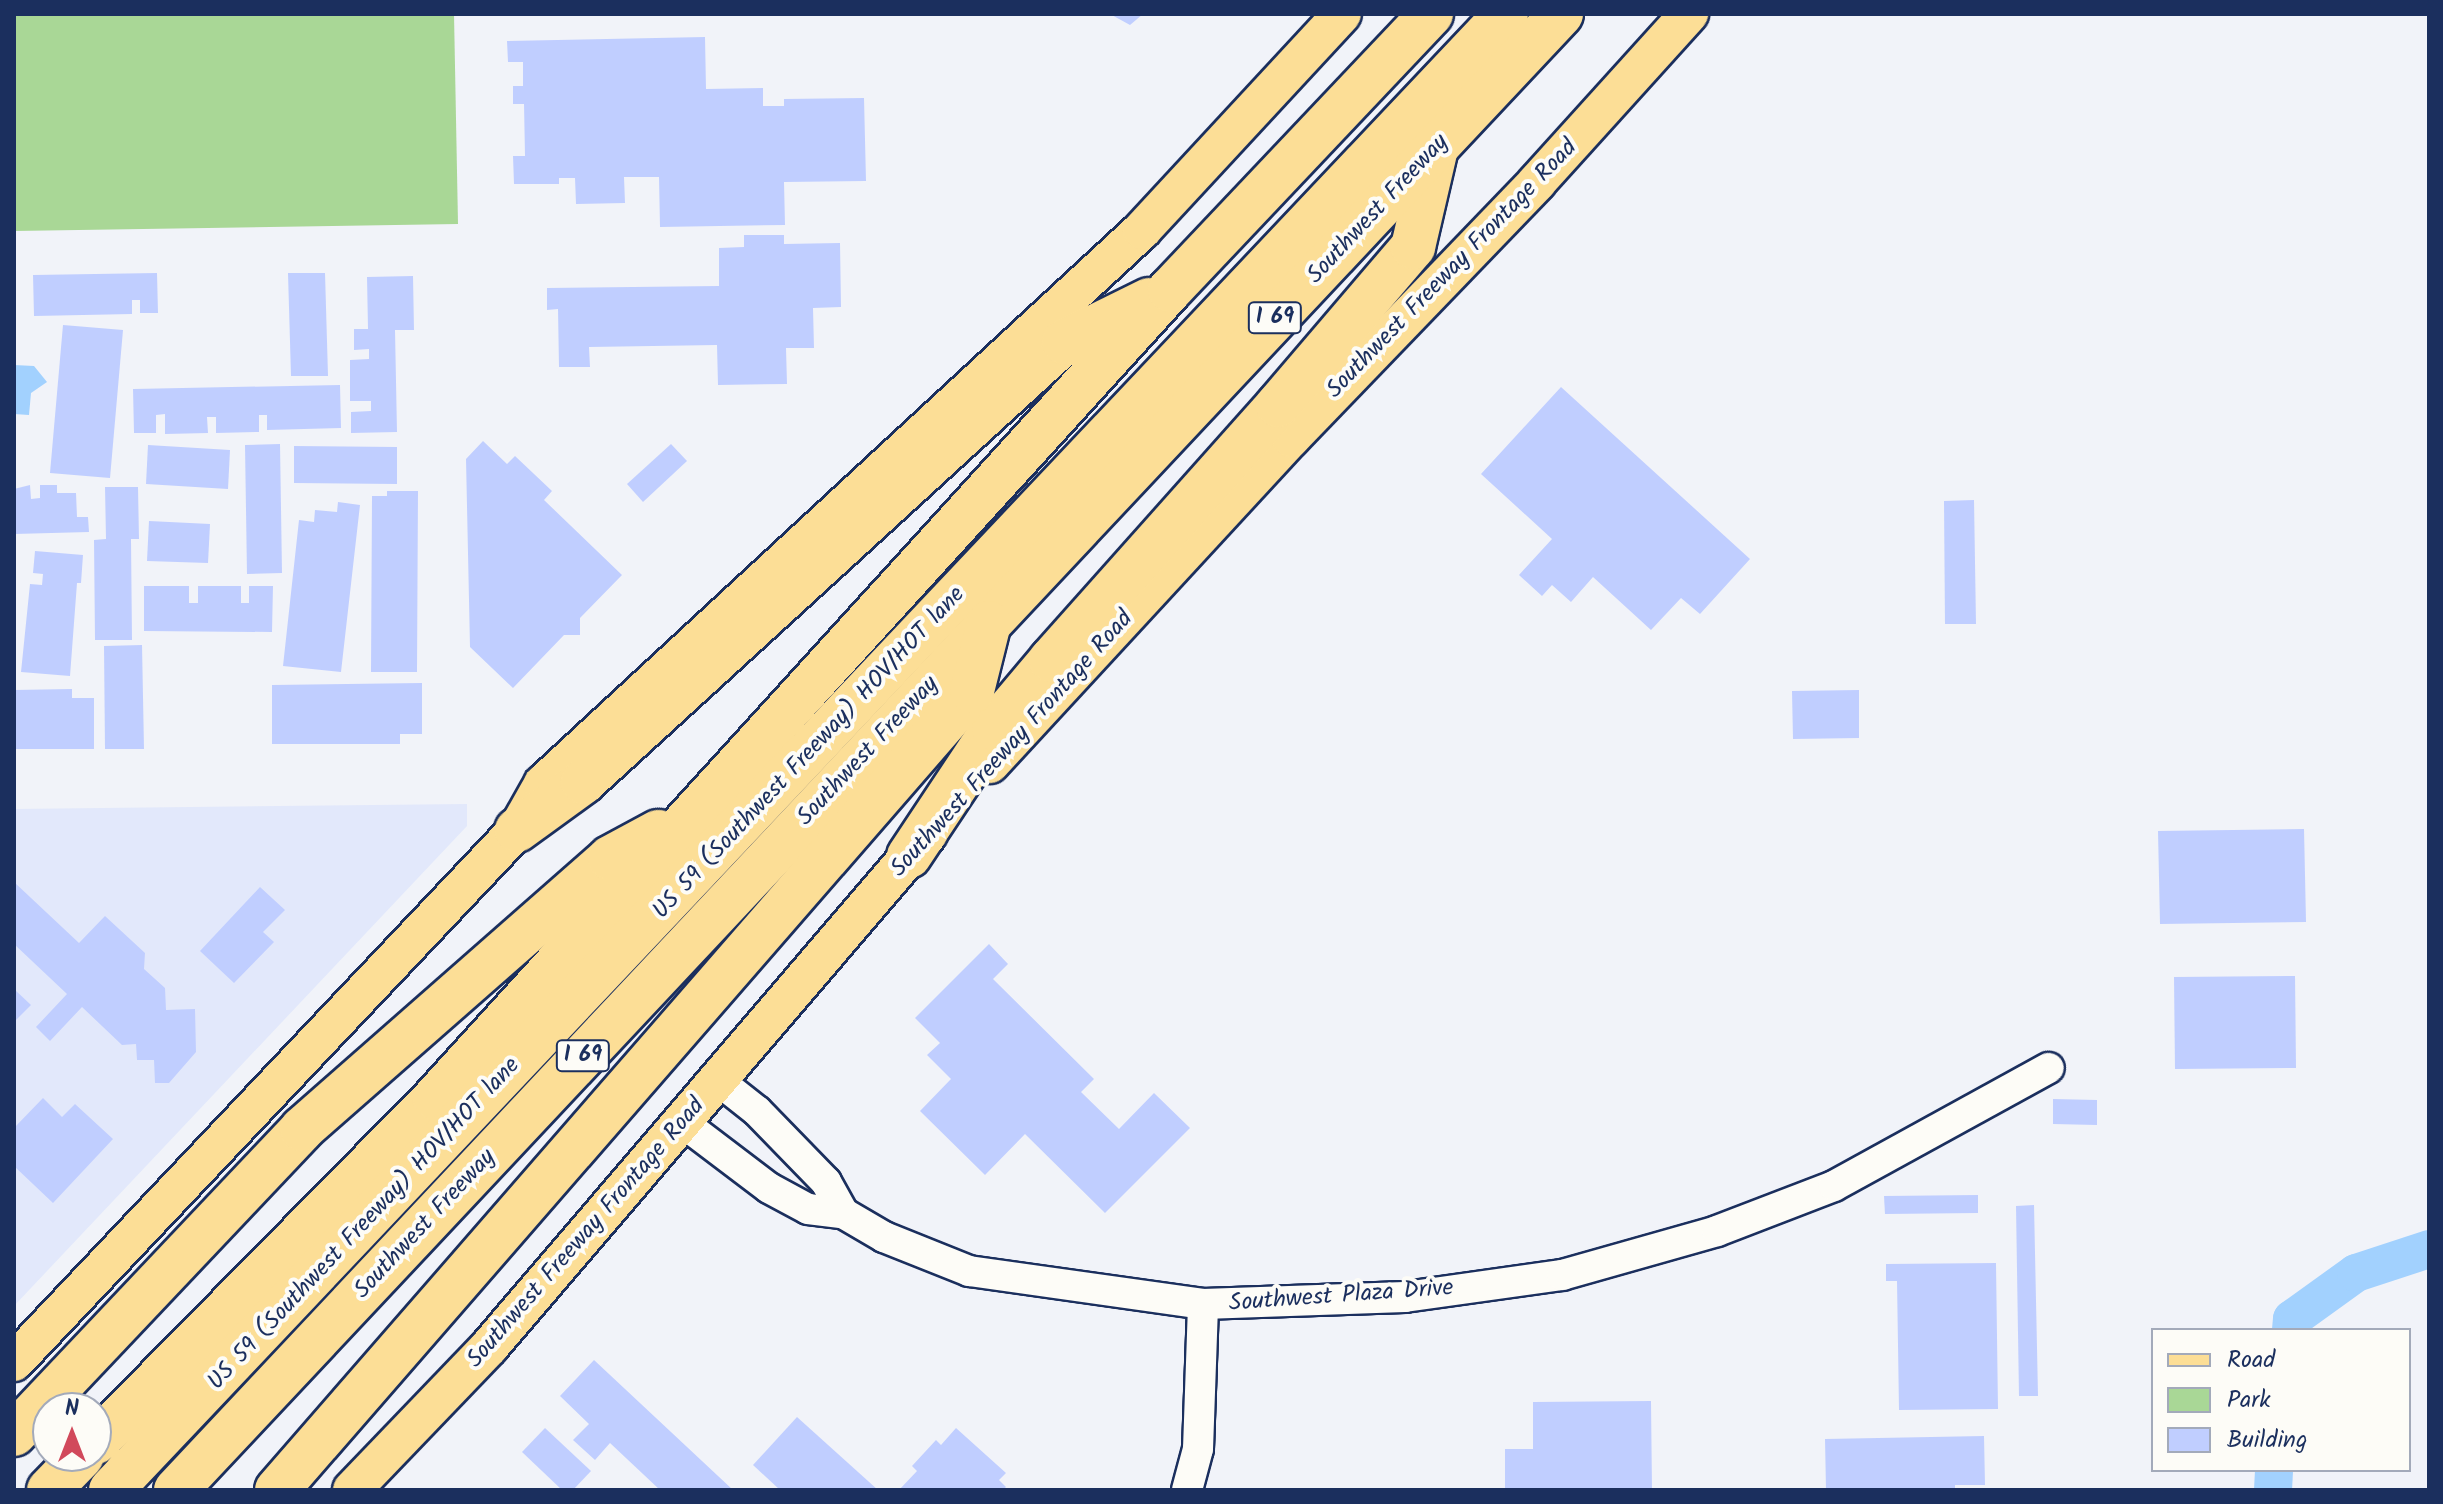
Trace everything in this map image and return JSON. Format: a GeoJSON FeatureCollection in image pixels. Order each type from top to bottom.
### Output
{"type":"FeatureCollection","features":[{"type":"Feature","properties":{"kind":"highway"},"geometry":{"type":"LineString","coordinates":[[112,1426],[435,1098],[1170,290],[1431,14]]}},
{"type":"Feature","properties":{"kind":"highway","name":"US 59 (Southwest Freeway) HOV/HOT lane"},"geometry":{"type":"LineString","coordinates":[[111,1490],[1506,14]]}},
{"type":"Feature","properties":{"kind":"highway","name":"Southwest Freeway"},"geometry":{"type":"LineString","coordinates":[[176,1490],[1561,14]]}},
{"type":"Feature","properties":{"kind":"highway"},"geometry":{"type":"LineString","coordinates":[[909,856],[949,792],[1023,694],[1413,247],[1437,147]]}},
{"type":"Feature","properties":{"kind":"highway"},"geometry":{"type":"LineString","coordinates":[[517,830],[583,782],[1064,342],[1170,290]]}},
{"type":"Feature","properties":{"kind":"highway"},"geometry":{"type":"LineString","coordinates":[[292,1476],[972,691],[989,622]]}},
{"type":"Feature","properties":{"kind":"highway"},"geometry":{"type":"LineString","coordinates":[[14,1434],[302,1129],[610,858],[689,816]]}},
{"type":"Feature","properties":{"kind":"highway"},"geometry":{"type":"LineString","coordinates":[[49,1490],[66,1472]]}},
{"type":"Feature","properties":{"kind":"main road"},"geometry":{"type":"LineString","coordinates":[[14,1362],[517,830],[543,784],[1142,230],[1342,14]]}},
{"type":"Feature","properties":{"kind":"main road","name":"Southwest Freeway Frontage Road"},"geometry":{"type":"LineString","coordinates":[[352,1490],[489,1347],[909,856],[1021,730],[1291,438],[1537,182],[1689,14]]}},
{"type":"Feature","properties":{"kind":"street","name":"Southwest Plaza Drive"},"geometry":{"type":"LineString","coordinates":[[682,1122],[769,1188],[808,1209],[843,1213],[884,1237],[969,1271],[1203,1304],[1405,1297],[1562,1275],[1717,1231],[1834,1186],[2049,1068]]}},
{"type":"Feature","properties":{"kind":"street","name":"Southwest Plaza Drive"},"geometry":{"type":"LineString","coordinates":[[719,1081],[757,1111],[826,1182],[843,1213]]}},
{"type":"Feature","properties":{"kind":"street"},"geometry":{"type":"LineString","coordinates":[[1187,1490],[1198,1449],[1203,1304]]}},
{"type":"Feature","properties":{"kind":"shaded area"},"geometry":{"type":"Polygon","coordinates":[[[467,804],[467,826],[14,1306],[14,809],[467,804]]]}},
{"type":"Feature","properties":{"kind":"green space"},"geometry":{"type":"Polygon","coordinates":[[[14,14],[454,14],[458,224],[14,231],[14,14]]]}},
{"type":"Feature","properties":{"kind":"water"},"geometry":{"type":"Polygon","coordinates":[[[14,365],[34,366],[47,382],[31,393],[29,415],[14,414],[14,365]]]}},
{"type":"Feature","properties":{"kind":"building"},"geometry":{"type":"Polygon","coordinates":[[[1110,14],[1143,14],[1130,25],[1110,14]]]}},
{"type":"Feature","properties":{"kind":"building"},"geometry":{"type":"Polygon","coordinates":[[[705,37],[706,89],[763,88],[763,106],[784,106],[784,99],[864,98],[866,181],[784,182],[785,225],[660,227],[659,177],[624,177],[625,203],[576,204],[575,178],[559,178],[559,184],[514,184],[513,156],[525,156],[524,104],[513,104],[513,86],[523,86],[523,62],[508,62],[507,41],[705,37]]]}},
{"type":"Feature","properties":{"kind":"building"},"geometry":{"type":"Polygon","coordinates":[[[744,235],[784,235],[784,244],[840,243],[841,307],[813,308],[814,348],[786,348],[787,384],[718,385],[717,345],[589,347],[590,367],[559,367],[558,309],[547,310],[547,288],[719,286],[719,248],[744,247],[744,235]]]}},
{"type":"Feature","properties":{"kind":"building"},"geometry":{"type":"Polygon","coordinates":[[[157,273],[158,313],[140,313],[140,300],[132,300],[132,314],[34,316],[33,275],[157,273]]]}},
{"type":"Feature","properties":{"kind":"building"},"geometry":{"type":"Polygon","coordinates":[[[288,273],[325,273],[328,376],[291,376],[288,273]]]}},
{"type":"Feature","properties":{"kind":"building"},"geometry":{"type":"Polygon","coordinates":[[[413,276],[414,330],[395,330],[397,432],[351,433],[351,412],[371,411],[371,401],[350,401],[350,360],[369,359],[369,349],[354,350],[354,329],[368,329],[367,277],[413,276]]]}},
{"type":"Feature","properties":{"kind":"building"},"geometry":{"type":"Polygon","coordinates":[[[63,325],[123,330],[110,478],[50,473],[63,325]]]}},
{"type":"Feature","properties":{"kind":"building"},"geometry":{"type":"Polygon","coordinates":[[[340,385],[341,428],[267,430],[267,415],[259,415],[259,432],[216,433],[216,417],[207,417],[208,433],[165,434],[165,414],[156,415],[156,433],[134,433],[133,389],[340,385]]]}},
{"type":"Feature","properties":{"kind":"building"},"geometry":{"type":"Polygon","coordinates":[[[1561,387],[1750,559],[1700,614],[1681,598],[1651,630],[1593,577],[1571,602],[1552,585],[1542,596],[1519,575],[1552,539],[1481,474],[1561,387]]]}},
{"type":"Feature","properties":{"kind":"building"},"geometry":{"type":"Polygon","coordinates":[[[483,441],[507,464],[515,456],[552,491],[544,500],[622,575],[580,618],[580,635],[564,635],[513,688],[470,647],[466,459],[483,441]]]}},
{"type":"Feature","properties":{"kind":"building"},"geometry":{"type":"Polygon","coordinates":[[[280,444],[282,573],[247,574],[245,445],[280,444]]]}},
{"type":"Feature","properties":{"kind":"building"},"geometry":{"type":"Polygon","coordinates":[[[671,444],[687,461],[643,502],[627,484],[671,444]]]}},
{"type":"Feature","properties":{"kind":"building"},"geometry":{"type":"Polygon","coordinates":[[[148,445],[230,450],[228,489],[146,484],[148,445]]]}},
{"type":"Feature","properties":{"kind":"building"},"geometry":{"type":"Polygon","coordinates":[[[294,446],[397,447],[397,484],[294,483],[294,446]]]}},
{"type":"Feature","properties":{"kind":"building"},"geometry":{"type":"Polygon","coordinates":[[[30,485],[31,499],[40,498],[40,485],[57,485],[57,493],[76,493],[77,517],[88,517],[89,532],[14,534],[14,489],[30,485]]]}},
{"type":"Feature","properties":{"kind":"building"},"geometry":{"type":"Polygon","coordinates":[[[105,487],[138,487],[139,539],[131,539],[132,640],[95,640],[94,540],[106,539],[105,487]]]}},
{"type":"Feature","properties":{"kind":"building"},"geometry":{"type":"Polygon","coordinates":[[[387,491],[418,491],[417,672],[371,672],[372,496],[387,496],[387,491]]]}},
{"type":"Feature","properties":{"kind":"building"},"geometry":{"type":"Polygon","coordinates":[[[1974,500],[1976,624],[1945,624],[1944,501],[1974,500]]]}},
{"type":"Feature","properties":{"kind":"building"},"geometry":{"type":"Polygon","coordinates":[[[338,502],[360,505],[341,672],[283,666],[299,520],[314,522],[315,510],[337,512],[338,502]]]}},
{"type":"Feature","properties":{"kind":"building"},"geometry":{"type":"Polygon","coordinates":[[[149,521],[210,524],[208,563],[147,561],[149,521]]]}},
{"type":"Feature","properties":{"kind":"building"},"geometry":{"type":"Polygon","coordinates":[[[35,551],[83,555],[81,583],[77,583],[70,676],[21,672],[30,584],[42,585],[43,574],[33,573],[35,551]]]}},
{"type":"Feature","properties":{"kind":"building"},"geometry":{"type":"Polygon","coordinates":[[[144,586],[189,586],[189,603],[198,603],[198,586],[241,586],[241,603],[249,603],[249,586],[273,586],[272,632],[144,631],[144,586]]]}},
{"type":"Feature","properties":{"kind":"building"},"geometry":{"type":"Polygon","coordinates":[[[142,645],[144,749],[105,749],[104,646],[142,645]]]}},
{"type":"Feature","properties":{"kind":"building"},"geometry":{"type":"Polygon","coordinates":[[[422,683],[422,734],[400,734],[400,744],[272,744],[272,685],[422,683]]]}},
{"type":"Feature","properties":{"kind":"building"},"geometry":{"type":"Polygon","coordinates":[[[72,689],[72,698],[94,698],[94,749],[14,749],[14,690],[72,689]]]}},
{"type":"Feature","properties":{"kind":"building"},"geometry":{"type":"Polygon","coordinates":[[[1859,690],[1859,738],[1793,739],[1792,691],[1859,690]]]}},
{"type":"Feature","properties":{"kind":"building"},"geometry":{"type":"Polygon","coordinates":[[[2304,829],[2306,922],[2160,924],[2158,831],[2304,829]]]}},
{"type":"Feature","properties":{"kind":"building"},"geometry":{"type":"Polygon","coordinates":[[[14,882],[79,943],[105,916],[145,953],[144,969],[165,988],[166,1010],[195,1009],[196,1052],[169,1083],[155,1083],[154,1060],[137,1060],[136,1044],[122,1045],[82,1007],[50,1041],[36,1027],[67,994],[14,944],[14,882]]]}},
{"type":"Feature","properties":{"kind":"building"},"geometry":{"type":"Polygon","coordinates":[[[260,887],[285,910],[263,932],[274,942],[234,983],[200,951],[260,887]]]}},
{"type":"Feature","properties":{"kind":"building"},"geometry":{"type":"Polygon","coordinates":[[[989,944],[1008,964],[993,979],[1094,1079],[1081,1092],[1119,1129],[1154,1093],[1190,1128],[1105,1213],[1025,1134],[985,1175],[920,1111],[951,1079],[927,1055],[940,1043],[915,1018],[989,944]]]}},
{"type":"Feature","properties":{"kind":"building"},"geometry":{"type":"Polygon","coordinates":[[[2295,976],[2296,1068],[2175,1069],[2174,977],[2295,976]]]}},
{"type":"Feature","properties":{"kind":"building"},"geometry":{"type":"Polygon","coordinates":[[[14,989],[31,1005],[14,1022],[14,989]]]}},
{"type":"Feature","properties":{"kind":"building"},"geometry":{"type":"Polygon","coordinates":[[[43,1098],[62,1117],[75,1104],[113,1139],[53,1203],[14,1166],[14,1128],[43,1098]]]}},
{"type":"Feature","properties":{"kind":"building"},"geometry":{"type":"Polygon","coordinates":[[[2053,1099],[2097,1100],[2097,1125],[2053,1124],[2053,1099]]]}},
{"type":"Feature","properties":{"kind":"building"},"geometry":{"type":"Polygon","coordinates":[[[1978,1195],[1978,1213],[1885,1214],[1884,1196],[1978,1195]]]}},
{"type":"Feature","properties":{"kind":"building"},"geometry":{"type":"Polygon","coordinates":[[[2034,1205],[2038,1396],[2019,1396],[2016,1206],[2034,1205]]]}},
{"type":"Feature","properties":{"kind":"building"},"geometry":{"type":"Polygon","coordinates":[[[1996,1263],[1998,1409],[1899,1410],[1897,1281],[1886,1281],[1886,1264],[1996,1263]]]}},
{"type":"Feature","properties":{"kind":"building"},"geometry":{"type":"Polygon","coordinates":[[[594,1360],[733,1490],[660,1490],[610,1443],[595,1460],[573,1440],[589,1424],[560,1396],[594,1360]]]}},
{"type":"Feature","properties":{"kind":"building"},"geometry":{"type":"Polygon","coordinates":[[[1651,1401],[1652,1490],[1505,1490],[1505,1449],[1533,1449],[1533,1402],[1651,1401]]]}},
{"type":"Feature","properties":{"kind":"building"},"geometry":{"type":"Polygon","coordinates":[[[797,1417],[878,1490],[780,1490],[753,1465],[797,1417]]]}},
{"type":"Feature","properties":{"kind":"building"},"geometry":{"type":"Polygon","coordinates":[[[545,1428],[591,1471],[573,1490],[562,1490],[522,1452],[545,1428]]]}},
{"type":"Feature","properties":{"kind":"building"},"geometry":{"type":"Polygon","coordinates":[[[956,1428],[1006,1473],[999,1480],[1006,1487],[1003,1490],[899,1490],[917,1471],[912,1466],[936,1440],[941,1445],[956,1428]]]}},
{"type":"Feature","properties":{"kind":"building"},"geometry":{"type":"Polygon","coordinates":[[[1984,1436],[1985,1485],[1955,1485],[1955,1490],[1826,1490],[1825,1439],[1984,1436]]]}},
{"type":"Feature","properties":{"kind":"waterway"},"geometry":{"type":"LineString","coordinates":[[2291,1328],[2292,1319],[2356,1273],[2429,1249]]}},
{"type":"Feature","properties":{"kind":"waterway"},"geometry":{"type":"LineString","coordinates":[[2273,1490],[2274,1472]]}}]}
